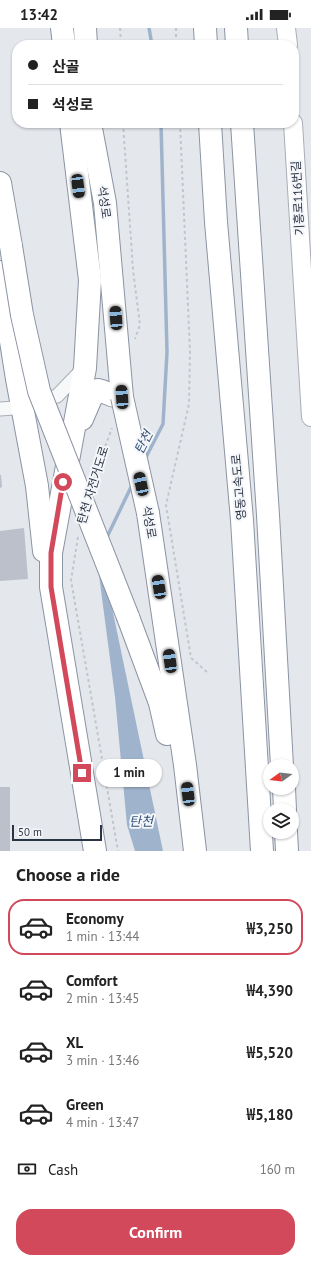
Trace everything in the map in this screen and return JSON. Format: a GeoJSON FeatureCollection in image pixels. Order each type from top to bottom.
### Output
{"type":"FeatureCollection","features":[{"type":"Feature","properties":{"kind":"highway"},"geometry":{"type":"LineString","coordinates":[[62,28],[63,40]]}},
{"type":"Feature","properties":{"kind":"highway"},"geometry":{"type":"LineString","coordinates":[[85,28],[86,40]]}},
{"type":"Feature","properties":{"kind":"highway"},"geometry":{"type":"LineString","coordinates":[[205,28],[206,40]]}},
{"type":"Feature","properties":{"kind":"highway"},"geometry":{"type":"LineString","coordinates":[[236,28],[237,40]]}},
{"type":"Feature","properties":{"kind":"highway","name":"석성로"},"geometry":{"type":"LineString","coordinates":[[72,128],[90,280],[85,368],[51,553],[51,587],[95,851]]}},
{"type":"Feature","properties":{"kind":"highway","name":"석성로"},"geometry":{"type":"LineString","coordinates":[[91,128],[105,202],[115,302],[122,397],[148,513],[185,765],[195,851]]}},
{"type":"Feature","properties":{"kind":"highway","name":"영동고속도로"},"geometry":{"type":"LineString","coordinates":[[210,128],[216,222],[242,520],[262,851]]}},
{"type":"Feature","properties":{"kind":"highway"},"geometry":{"type":"LineString","coordinates":[[242,128],[282,759]]}},
{"type":"Feature","properties":{"kind":"highway"},"geometry":{"type":"LineString","coordinates":[[0,183],[22,315],[39,391],[128,617],[160,703],[174,763],[182,833],[188,851]]}},
{"type":"Feature","properties":{"kind":"highway"},"geometry":{"type":"LineString","coordinates":[[0,272],[37,486],[45,556],[51,587]]}},
{"type":"Feature","properties":{"kind":"highway"},"geometry":{"type":"LineString","coordinates":[[70,444],[91,398],[98,390],[116,397],[122,397]]}},
{"type":"Feature","properties":{"kind":"highway"},"geometry":{"type":"LineString","coordinates":[[286,839],[287,851]]}},
{"type":"Feature","properties":{"kind":"street"},"geometry":{"type":"LineString","coordinates":[[286,28],[287,40]]}},
{"type":"Feature","properties":{"kind":"street","name":"기흥로116번길"},"geometry":{"type":"LineString","coordinates":[[293,128],[311,417]]}},
{"type":"Feature","properties":{"kind":"street"},"geometry":{"type":"LineString","coordinates":[[0,409],[58,396],[85,368]]}},
{"type":"Feature","properties":{"kind":"path"},"geometry":{"type":"LineString","coordinates":[[120,28],[121,40]]}},
{"type":"Feature","properties":{"kind":"path"},"geometry":{"type":"LineString","coordinates":[[176,28],[176,40]]}},
{"type":"Feature","properties":{"kind":"path"},"geometry":{"type":"LineString","coordinates":[[122,128],[133,270],[140,325],[133,344]]}},
{"type":"Feature","properties":{"kind":"path"},"geometry":{"type":"LineString","coordinates":[[180,128],[190,352],[189,404],[166,505],[191,658],[207,672]]}},
{"type":"Feature","properties":{"kind":"path","name":"탄천 자전거도로"},"geometry":{"type":"LineString","coordinates":[[92,483],[105,444],[114,424]]}},
{"type":"Feature","properties":{"kind":"path","name":"탄천 자전거도로"},"geometry":{"type":"LineString","coordinates":[[79,530],[71,580],[118,851]]}},
{"type":"Feature","properties":{"kind":"water","name":"탄천"},"geometry":{"type":"Polygon","coordinates":[[[109,532],[103,565],[163,851],[135,851],[127,825],[115,697],[96,552],[109,532]]]}},
{"type":"Feature","properties":{"kind":"building"},"geometry":{"type":"Polygon","coordinates":[[[0,475],[2,487],[0,488],[0,475]]]}},
{"type":"Feature","properties":{"kind":"building"},"geometry":{"type":"Polygon","coordinates":[[[24,528],[28,579],[0,581],[0,531],[24,528]]]}},
{"type":"Feature","properties":{"kind":"building"},"geometry":{"type":"Polygon","coordinates":[[[0,787],[10,787],[10,851],[0,851],[0,787]]]}},
{"type":"Feature","properties":{"kind":"waterway","name":"탄천"},"geometry":{"type":"LineString","coordinates":[[149,28],[151,40]]}},
{"type":"Feature","properties":{"kind":"waterway","name":"탄천"},"geometry":{"type":"LineString","coordinates":[[145,459],[163,424],[167,352],[161,128]]}},
{"type":"Feature","properties":{"kind":"waterway","name":"탄천"},"geometry":{"type":"LineString","coordinates":[[107,537],[133,483]]}},
{"type":"Feature","properties":{"kind":"route"},"geometry":{"type":"LineString","coordinates":[[63,482],[51,553],[51,587],[82,773]]}}]}
